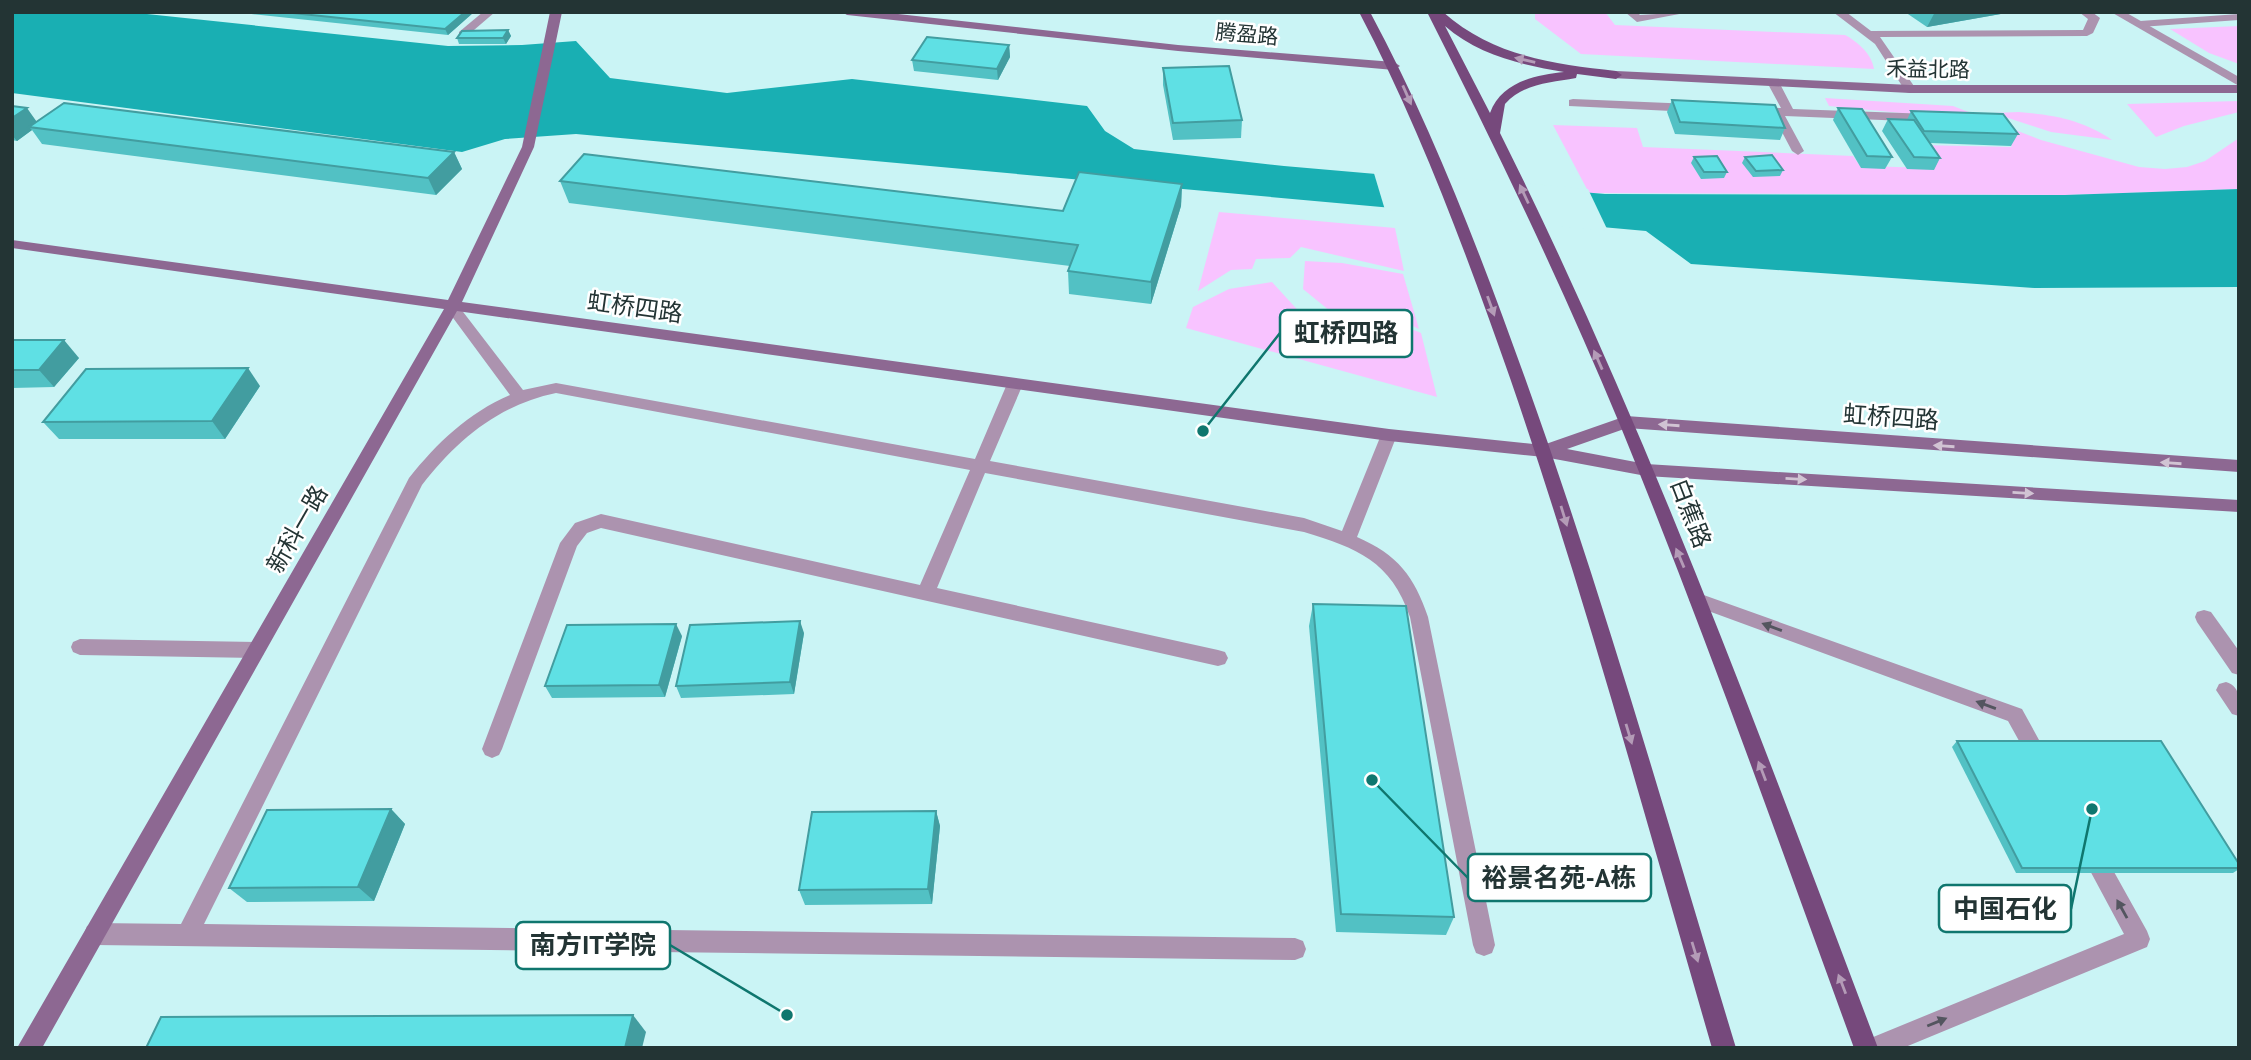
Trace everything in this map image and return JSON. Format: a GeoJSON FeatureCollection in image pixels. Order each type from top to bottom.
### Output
{"type":"FeatureCollection","features":[{"type":"Feature","properties":{"kind":"main road"},"geometry":{"type":"LineString","coordinates":[[1364,12],[1394,66],[1427,139],[1468,242],[1544,451],[1724,1048]]}},
{"type":"Feature","properties":{"kind":"main road"},"geometry":{"type":"LineString","coordinates":[[1435,12],[1461,33],[1489,49],[1546,65],[1616,75]]}},
{"type":"Feature","properties":{"kind":"main road","name":"白蕉路"},"geometry":{"type":"LineString","coordinates":[[1435,12],[1551,251],[1646,470],[1698,600],[1866,1048]]}},
{"type":"Feature","properties":{"kind":"main road"},"geometry":{"type":"LineString","coordinates":[[1498,137],[1495,111],[1501,100],[1515,89],[1531,81],[1556,76],[1616,75]]}},
{"type":"Feature","properties":{"kind":"street"},"geometry":{"type":"LineString","coordinates":[[463,34],[490,12]]}},
{"type":"Feature","properties":{"kind":"street","name":"新科一路"},"geometry":{"type":"LineString","coordinates":[[29,1048],[452,307],[528,147],[556,12]]}},
{"type":"Feature","properties":{"kind":"street","name":"腾盈路"},"geometry":{"type":"LineString","coordinates":[[846,12],[1178,48],[1394,66]]}},
{"type":"Feature","properties":{"kind":"street"},"geometry":{"type":"LineString","coordinates":[[1630,12],[1637,19],[1685,12]]}},
{"type":"Feature","properties":{"kind":"street"},"geometry":{"type":"LineString","coordinates":[[1838,12],[1879,41],[1910,89]]}},
{"type":"Feature","properties":{"kind":"street"},"geometry":{"type":"LineString","coordinates":[[1869,34],[2087,33],[2094,18],[2084,12]]}},
{"type":"Feature","properties":{"kind":"street"},"geometry":{"type":"LineString","coordinates":[[2116,12],[2239,82]]}},
{"type":"Feature","properties":{"kind":"street"},"geometry":{"type":"LineString","coordinates":[[2140,24],[2239,18]]}},
{"type":"Feature","properties":{"kind":"street","name":"禾益北路"},"geometry":{"type":"LineString","coordinates":[[1616,75],[1910,89],[2239,89]]}},
{"type":"Feature","properties":{"kind":"street"},"geometry":{"type":"LineString","coordinates":[[1774,84],[1798,151]]}},
{"type":"Feature","properties":{"kind":"street"},"geometry":{"type":"LineString","coordinates":[[1573,103],[1709,109]]}},
{"type":"Feature","properties":{"kind":"street"},"geometry":{"type":"LineString","coordinates":[[1737,110],[1941,118]]}},
{"type":"Feature","properties":{"kind":"street","name":"虹桥四路"},"geometry":{"type":"LineString","coordinates":[[12,244],[1389,436],[1544,451],[1646,470],[2239,506]]}},
{"type":"Feature","properties":{"kind":"street"},"geometry":{"type":"LineString","coordinates":[[452,307],[519,396]]}},
{"type":"Feature","properties":{"kind":"street"},"geometry":{"type":"LineString","coordinates":[[926,592],[1015,384]]}},
{"type":"Feature","properties":{"kind":"street"},"geometry":{"type":"LineString","coordinates":[[187,935],[415,482],[439,450],[476,420],[519,396],[540,390],[566,389],[1304,525],[1348,538],[1376,555],[1405,582],[1419,617],[1484,945]]}},
{"type":"Feature","properties":{"kind":"street","name":"虹桥四路"},"geometry":{"type":"LineString","coordinates":[[1544,451],[1626,422],[2239,466]]}},
{"type":"Feature","properties":{"kind":"street"},"geometry":{"type":"LineString","coordinates":[[1348,538],[1389,436]]}},
{"type":"Feature","properties":{"kind":"street"},"geometry":{"type":"LineString","coordinates":[[492,749],[569,543],[581,528],[601,521],[1218,658]]}},
{"type":"Feature","properties":{"kind":"street"},"geometry":{"type":"LineString","coordinates":[[1698,600],[2015,715],[2048,774]]}},
{"type":"Feature","properties":{"kind":"street"},"geometry":{"type":"LineString","coordinates":[[2204,617],[2239,667]]}},
{"type":"Feature","properties":{"kind":"street"},"geometry":{"type":"LineString","coordinates":[[80,648],[256,650]]}},
{"type":"Feature","properties":{"kind":"street"},"geometry":{"type":"LineString","coordinates":[[2239,690],[2226,690],[2239,708]]}},
{"type":"Feature","properties":{"kind":"street"},"geometry":{"type":"LineString","coordinates":[[1874,1048],[2139,939],[2080,833]]}},
{"type":"Feature","properties":{"kind":"street"},"geometry":{"type":"LineString","coordinates":[[95,934],[1295,950]]}},
{"type":"Feature","properties":{"kind":"shaded area"},"geometry":{"type":"Polygon","coordinates":[[[1535,12],[1605,12],[1615,25],[1845,35],[1864,49],[1874,69],[1581,54],[1535,19],[1535,12]]]}},
{"type":"Feature","properties":{"kind":"shaded area"},"geometry":{"type":"Polygon","coordinates":[[[2239,26],[2239,64],[2209,53],[2170,29],[2239,26]]]}},
{"type":"Feature","properties":{"kind":"shaded area"},"geometry":{"type":"Polygon","coordinates":[[[1825,98],[1953,106],[2041,140],[2139,167],[2187,167],[2205,161],[2239,138],[2239,189],[2065,195],[1589,193],[1553,125],[1637,128],[1643,147],[1853,156],[1860,166],[1933,168],[1919,145],[2012,147],[1996,126],[1953,118],[1829,106],[1825,98]]]}},
{"type":"Feature","properties":{"kind":"shaded area"},"geometry":{"type":"Polygon","coordinates":[[[2239,101],[2239,112],[2184,126],[2156,137],[2127,104],[2239,101]]]}},
{"type":"Feature","properties":{"kind":"shaded area"},"geometry":{"type":"Polygon","coordinates":[[[2019,112],[2068,120],[2112,140],[2051,132],[1993,113],[2019,112]]]}},
{"type":"Feature","properties":{"kind":"shaded area"},"geometry":{"type":"Polygon","coordinates":[[[1219,212],[1395,228],[1404,271],[1301,247],[1290,258],[1256,259],[1252,269],[1231,270],[1198,291],[1219,212]]]}},
{"type":"Feature","properties":{"kind":"shaded area"},"geometry":{"type":"Polygon","coordinates":[[[1305,261],[1342,263],[1403,274],[1419,329],[1378,309],[1335,315],[1303,289],[1305,261]]]}},
{"type":"Feature","properties":{"kind":"shaded area"},"geometry":{"type":"Polygon","coordinates":[[[1272,282],[1315,329],[1385,318],[1421,333],[1437,397],[1186,328],[1193,307],[1229,289],[1272,282]]]}},
{"type":"Feature","properties":{"kind":"water"},"geometry":{"type":"Polygon","coordinates":[[[12,12],[128,12],[448,46],[576,41],[610,78],[727,93],[852,79],[1087,106],[1105,131],[1134,149],[1284,166],[1605,194],[2065,195],[2239,189],[2239,287],[2034,288],[1691,264],[1646,231],[576,134],[505,139],[462,152],[12,93],[12,12]]]}},
{"type":"Feature","properties":{"kind":"pier"},"geometry":{"type":"Polygon","coordinates":[[[1373,170],[1588,189],[1608,231],[1385,210],[1373,170]]]}},
{"type":"Feature","properties":{"kind":"building"},"geometry":{"type":"Polygon","coordinates":[[[283,12],[465,12],[445,29],[283,12]]]}},
{"type":"Feature","properties":{"kind":"building"},"geometry":{"type":"Polygon","coordinates":[[[508,30],[503,38],[457,38],[462,31],[508,30]]]}},
{"type":"Feature","properties":{"kind":"building"},"geometry":{"type":"Polygon","coordinates":[[[927,37],[1009,45],[997,69],[912,60],[927,37]]]}},
{"type":"Feature","properties":{"kind":"building"},"geometry":{"type":"Polygon","coordinates":[[[1229,66],[1242,120],[1173,123],[1163,68],[1229,66]]]}},
{"type":"Feature","properties":{"kind":"building"},"geometry":{"type":"Polygon","coordinates":[[[1672,100],[1775,105],[1785,128],[1680,122],[1672,100]]]}},
{"type":"Feature","properties":{"kind":"building"},"geometry":{"type":"Polygon","coordinates":[[[64,103],[454,152],[428,178],[29,127],[64,103]]]}},
{"type":"Feature","properties":{"kind":"building"},"geometry":{"type":"Polygon","coordinates":[[[12,106],[27,108],[12,118],[12,106]]]}},
{"type":"Feature","properties":{"kind":"building"},"geometry":{"type":"Polygon","coordinates":[[[1838,108],[1862,109],[1892,157],[1867,156],[1838,108]]]}},
{"type":"Feature","properties":{"kind":"building"},"geometry":{"type":"Polygon","coordinates":[[[1911,111],[2003,114],[2018,134],[1924,131],[1911,111]]]}},
{"type":"Feature","properties":{"kind":"building"},"geometry":{"type":"Polygon","coordinates":[[[1888,119],[1914,120],[1940,158],[1914,157],[1888,119]]]}},
{"type":"Feature","properties":{"kind":"building"},"geometry":{"type":"Polygon","coordinates":[[[584,154],[1063,211],[1079,172],[1182,184],[1151,282],[1068,271],[1078,245],[560,181],[584,154]]]}},
{"type":"Feature","properties":{"kind":"building"},"geometry":{"type":"Polygon","coordinates":[[[1772,155],[1783,170],[1756,171],[1745,157],[1772,155]]]}},
{"type":"Feature","properties":{"kind":"building"},"geometry":{"type":"Polygon","coordinates":[[[1717,156],[1727,172],[1704,172],[1694,157],[1717,156]]]}},
{"type":"Feature","properties":{"kind":"building"},"geometry":{"type":"Polygon","coordinates":[[[12,340],[64,340],[39,370],[12,370],[12,340]]]}},
{"type":"Feature","properties":{"kind":"building"},"geometry":{"type":"Polygon","coordinates":[[[248,368],[212,421],[43,422],[86,369],[248,368]]]}},
{"type":"Feature","properties":{"kind":"building"},"geometry":{"type":"Polygon","coordinates":[[[1313,604],[1406,606],[1454,917],[1341,914],[1313,604]]]}},
{"type":"Feature","properties":{"kind":"building"},"geometry":{"type":"Polygon","coordinates":[[[800,621],[790,682],[676,686],[690,625],[800,621]]]}},
{"type":"Feature","properties":{"kind":"building"},"geometry":{"type":"Polygon","coordinates":[[[676,624],[659,685],[545,686],[567,625],[676,624]]]}},
{"type":"Feature","properties":{"kind":"building"},"geometry":{"type":"Polygon","coordinates":[[[1957,741],[2161,741],[2239,868],[2022,868],[1957,741]]]}},
{"type":"Feature","properties":{"kind":"building"},"geometry":{"type":"Polygon","coordinates":[[[391,809],[358,887],[229,888],[267,810],[391,809]]]}},
{"type":"Feature","properties":{"kind":"building"},"geometry":{"type":"Polygon","coordinates":[[[936,811],[928,889],[799,890],[812,812],[936,811]]]}},
{"type":"Feature","properties":{"kind":"building"},"geometry":{"type":"Polygon","coordinates":[[[633,1015],[625,1048],[146,1048],[161,1017],[633,1015]]]}},
{"type":"Feature","properties":{"kind":"place","name":"虹桥四路"},"geometry":{"type":"Point","coordinates":[1203,431]}},
{"type":"Feature","properties":{"kind":"place","name":"裕景名苑-A栋"},"geometry":{"type":"Point","coordinates":[1372,780]}},
{"type":"Feature","properties":{"kind":"place","name":"中国石化"},"geometry":{"type":"Point","coordinates":[2092,809]}},
{"type":"Feature","properties":{"kind":"place","name":"南方IT学院"},"geometry":{"type":"Point","coordinates":[787,1015]}}]}
